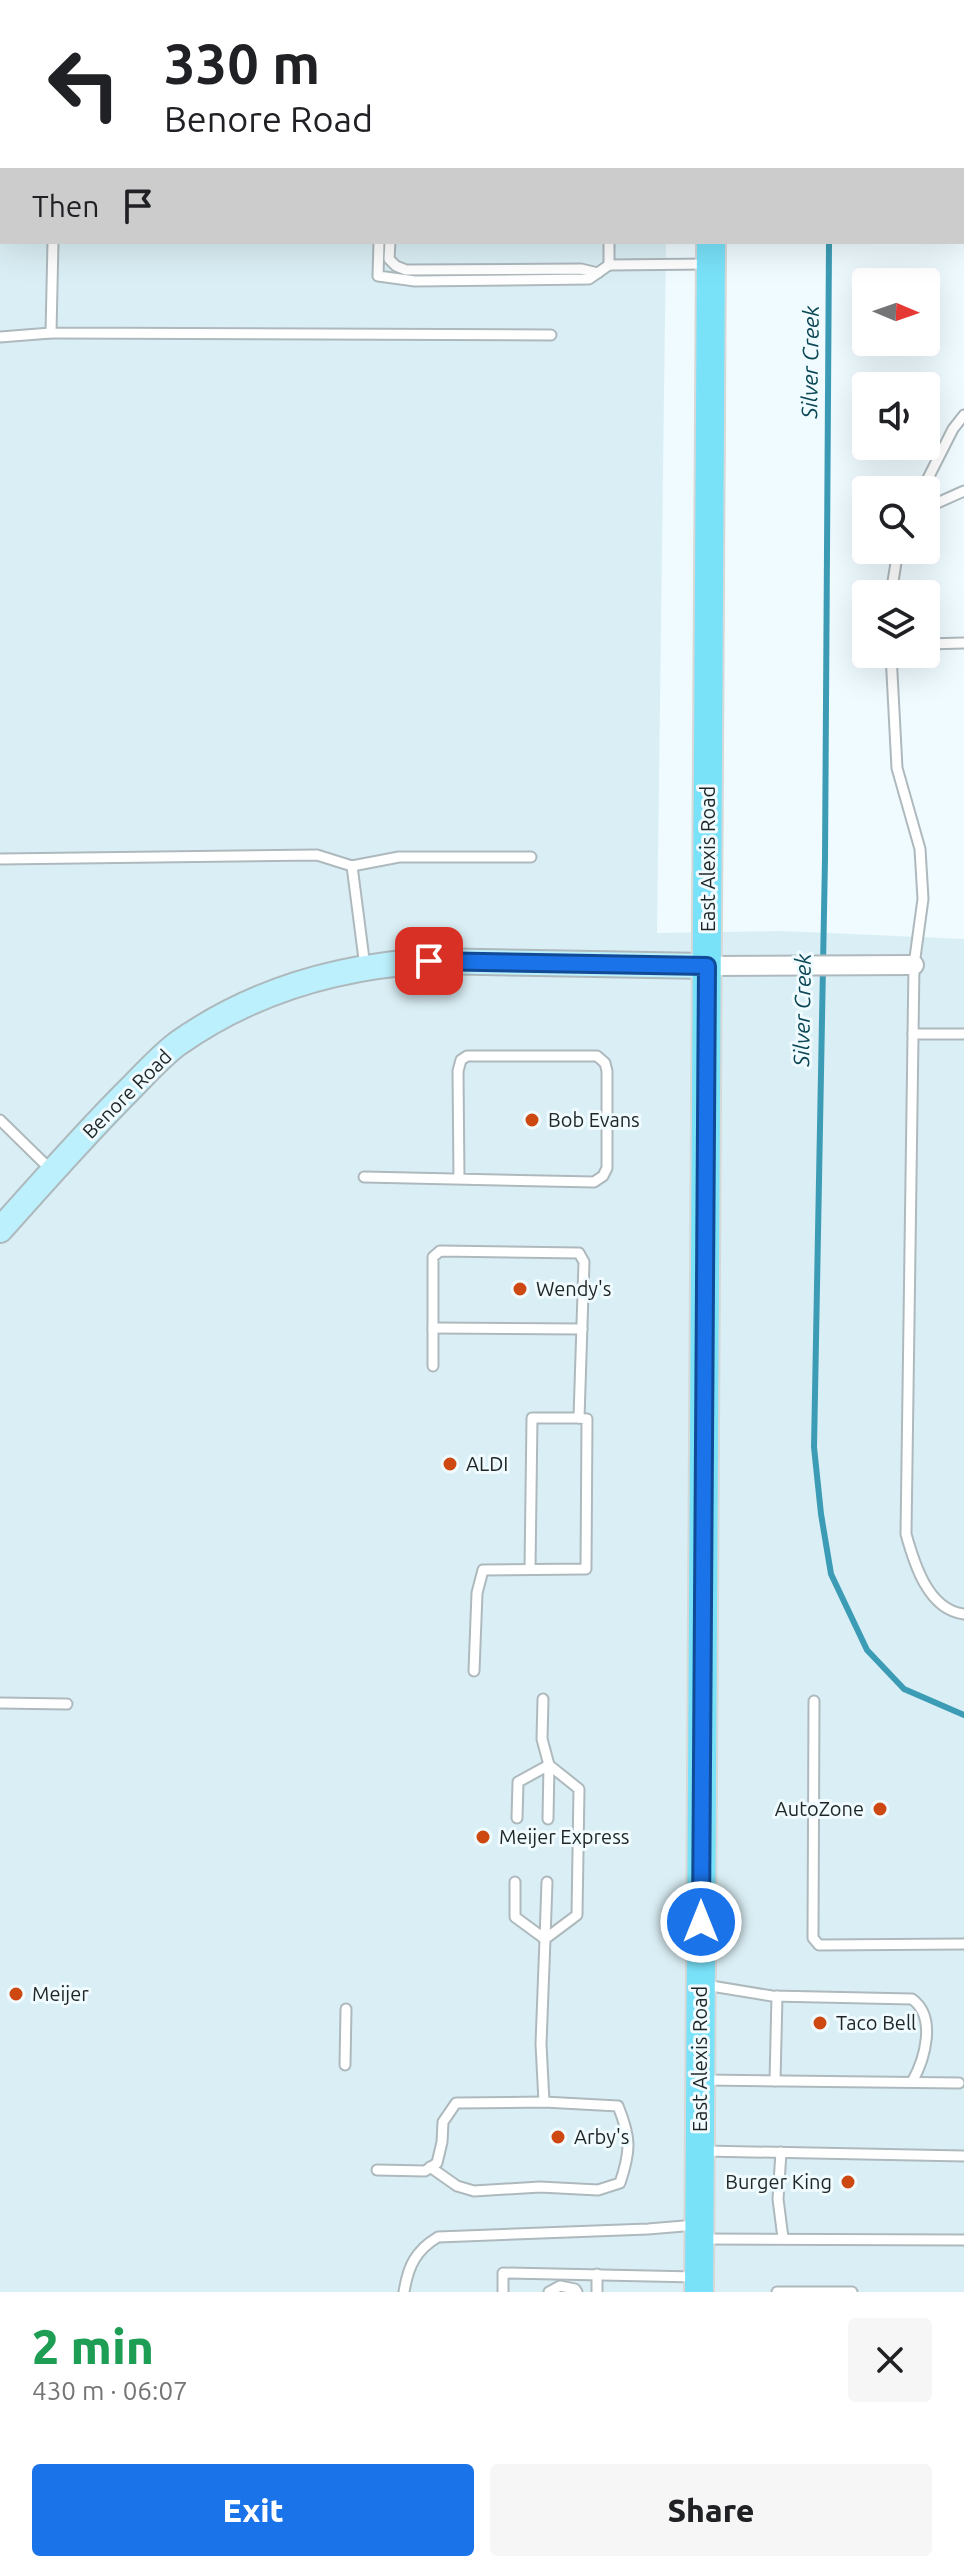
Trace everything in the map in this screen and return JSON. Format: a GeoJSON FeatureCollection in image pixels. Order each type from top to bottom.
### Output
{"type":"FeatureCollection","features":[{"type":"Feature","properties":{"kind":"main road","name":"East Alexis Road"},"geometry":{"type":"LineString","coordinates":[[699,2284],[711,253]]}},
{"type":"Feature","properties":{"kind":"main road","name":"Benore Road"},"geometry":{"type":"LineString","coordinates":[[0,1230],[118,1101],[178,1044],[259,999],[301,982],[342,970],[429,961],[707,966]]}},
{"type":"Feature","properties":{"kind":"street"},"geometry":{"type":"LineString","coordinates":[[707,966],[914,965]]}},
{"type":"Feature","properties":{"kind":"lane"},"geometry":{"type":"LineString","coordinates":[[51,333],[53,244]]}},
{"type":"Feature","properties":{"kind":"lane"},"geometry":{"type":"LineString","coordinates":[[379,244],[378,276],[415,281],[589,279],[609,265],[711,253]]}},
{"type":"Feature","properties":{"kind":"lane"},"geometry":{"type":"LineString","coordinates":[[390,244],[389,259],[406,270],[581,269],[598,273]]}},
{"type":"Feature","properties":{"kind":"lane"},"geometry":{"type":"LineString","coordinates":[[609,244],[609,265]]}},
{"type":"Feature","properties":{"kind":"lane"},"geometry":{"type":"LineString","coordinates":[[0,337],[51,333],[551,335]]}},
{"type":"Feature","properties":{"kind":"lane"},"geometry":{"type":"LineString","coordinates":[[929,476],[953,429],[964,415]]}},
{"type":"Feature","properties":{"kind":"lane"},"geometry":{"type":"LineString","coordinates":[[940,502],[964,491]]}},
{"type":"Feature","properties":{"kind":"lane"},"geometry":{"type":"LineString","coordinates":[[940,644],[964,643]]}},
{"type":"Feature","properties":{"kind":"lane"},"geometry":{"type":"LineString","coordinates":[[892,668],[897,768],[920,849],[923,899],[914,965],[906,1534],[918,1573],[927,1588],[944,1607],[964,1614]]}},
{"type":"Feature","properties":{"kind":"lane"},"geometry":{"type":"LineString","coordinates":[[0,859],[317,855],[352,866],[399,857],[531,857]]}},
{"type":"Feature","properties":{"kind":"lane"},"geometry":{"type":"LineString","coordinates":[[352,866],[365,967]]}},
{"type":"Feature","properties":{"kind":"lane"},"geometry":{"type":"LineString","coordinates":[[913,1034],[964,1034]]}},
{"type":"Feature","properties":{"kind":"lane"},"geometry":{"type":"LineString","coordinates":[[364,1177],[594,1182],[603,1176],[607,1168],[605,1063],[597,1056],[467,1056],[461,1060],[458,1071],[459,1179]]}},
{"type":"Feature","properties":{"kind":"lane"},"geometry":{"type":"LineString","coordinates":[[0,1120],[53,1171]]}},
{"type":"Feature","properties":{"kind":"lane"},"geometry":{"type":"LineString","coordinates":[[433,1366],[433,1257],[440,1251],[579,1253],[584,1262],[579,1418]]}},
{"type":"Feature","properties":{"kind":"lane"},"geometry":{"type":"LineString","coordinates":[[433,1328],[582,1329]]}},
{"type":"Feature","properties":{"kind":"lane"},"geometry":{"type":"LineString","coordinates":[[474,1671],[477,1593],[483,1570],[586,1569],[587,1419],[532,1418],[530,1569]]}},
{"type":"Feature","properties":{"kind":"lane"},"geometry":{"type":"LineString","coordinates":[[543,1699],[542,1739],[549,1765],[548,1819]]}},
{"type":"Feature","properties":{"kind":"lane"},"geometry":{"type":"LineString","coordinates":[[814,1701],[813,1938],[819,1945],[964,1944]]}},
{"type":"Feature","properties":{"kind":"lane"},"geometry":{"type":"LineString","coordinates":[[0,1703],[67,1704]]}},
{"type":"Feature","properties":{"kind":"lane"},"geometry":{"type":"LineString","coordinates":[[517,1818],[518,1782],[549,1765]]}},
{"type":"Feature","properties":{"kind":"lane"},"geometry":{"type":"LineString","coordinates":[[545,1939],[577,1915],[579,1789],[549,1765]]}},
{"type":"Feature","properties":{"kind":"lane"},"geometry":{"type":"LineString","coordinates":[[515,1882],[515,1917],[545,1939]]}},
{"type":"Feature","properties":{"kind":"lane"},"geometry":{"type":"LineString","coordinates":[[544,2102],[541,2044],[547,1882]]}},
{"type":"Feature","properties":{"kind":"lane"},"geometry":{"type":"LineString","coordinates":[[701,1984],[777,1996],[912,1999],[921,2005],[926,2017],[926,2052],[912,2082]]}},
{"type":"Feature","properties":{"kind":"lane"},"geometry":{"type":"LineString","coordinates":[[775,2081],[777,1996]]}},
{"type":"Feature","properties":{"kind":"lane"},"geometry":{"type":"LineString","coordinates":[[345,2065],[346,2009]]}},
{"type":"Feature","properties":{"kind":"lane"},"geometry":{"type":"LineString","coordinates":[[700,2080],[959,2083]]}},
{"type":"Feature","properties":{"kind":"lane"},"geometry":{"type":"LineString","coordinates":[[377,2170],[425,2171],[430,2167],[437,2163],[443,2122],[456,2103],[544,2102],[618,2106],[628,2131],[629,2155],[620,2183],[598,2190],[540,2187],[474,2191],[457,2186],[430,2167]]}},
{"type":"Feature","properties":{"kind":"lane"},"geometry":{"type":"LineString","coordinates":[[700,2151],[964,2156]]}},
{"type":"Feature","properties":{"kind":"lane"},"geometry":{"type":"LineString","coordinates":[[781,2152],[778,2199],[783,2238]]}},
{"type":"Feature","properties":{"kind":"lane"},"geometry":{"type":"LineString","coordinates":[[404,2292],[415,2256],[438,2237],[648,2229],[783,2238],[964,2240]]}},
{"type":"Feature","properties":{"kind":"lane"},"geometry":{"type":"LineString","coordinates":[[503,2292],[503,2273],[597,2274],[699,2284]]}},
{"type":"Feature","properties":{"kind":"lane"},"geometry":{"type":"LineString","coordinates":[[597,2274],[597,2292]]}},
{"type":"Feature","properties":{"kind":"lane"},"geometry":{"type":"LineString","coordinates":[[549,2292],[560,2286],[577,2292]]}},
{"type":"Feature","properties":{"kind":"lane"},"geometry":{"type":"LineString","coordinates":[[777,2292],[852,2292]]}},
{"type":"Feature","properties":{"kind":"shaded area"},"geometry":{"type":"Polygon","coordinates":[[[0,244],[666,244],[657,933],[783,931],[964,939],[964,2292],[0,2292],[0,244]]]}},
{"type":"Feature","properties":{"kind":"waterway","name":"Silver Creek"},"geometry":{"type":"LineString","coordinates":[[829,244],[825,859],[814,1447],[831,1574],[867,1650],[904,1689],[964,1715]]}},
{"type":"Feature","properties":{"kind":"place","name":"Bob Evans"},"geometry":{"type":"Point","coordinates":[532,1120]}},
{"type":"Feature","properties":{"kind":"place","name":"Wendy's"},"geometry":{"type":"Point","coordinates":[520,1289]}},
{"type":"Feature","properties":{"kind":"place","name":"ALDI"},"geometry":{"type":"Point","coordinates":[450,1464]}},
{"type":"Feature","properties":{"kind":"place","name":"AutoZone"},"geometry":{"type":"Point","coordinates":[880,1809]}},
{"type":"Feature","properties":{"kind":"place","name":"Meijer Express"},"geometry":{"type":"Point","coordinates":[483,1837]}},
{"type":"Feature","properties":{"kind":"place","name":"Meijer"},"geometry":{"type":"Point","coordinates":[16,1994]}},
{"type":"Feature","properties":{"kind":"place","name":"Taco Bell"},"geometry":{"type":"Point","coordinates":[820,2023]}},
{"type":"Feature","properties":{"kind":"place","name":"Arby's"},"geometry":{"type":"Point","coordinates":[558,2137]}},
{"type":"Feature","properties":{"kind":"place","name":"Burger King"},"geometry":{"type":"Point","coordinates":[848,2182]}},
{"type":"Feature","properties":{"kind":"route"},"geometry":{"type":"LineString","coordinates":[[429,961],[707,966],[701,1922]]}}]}
